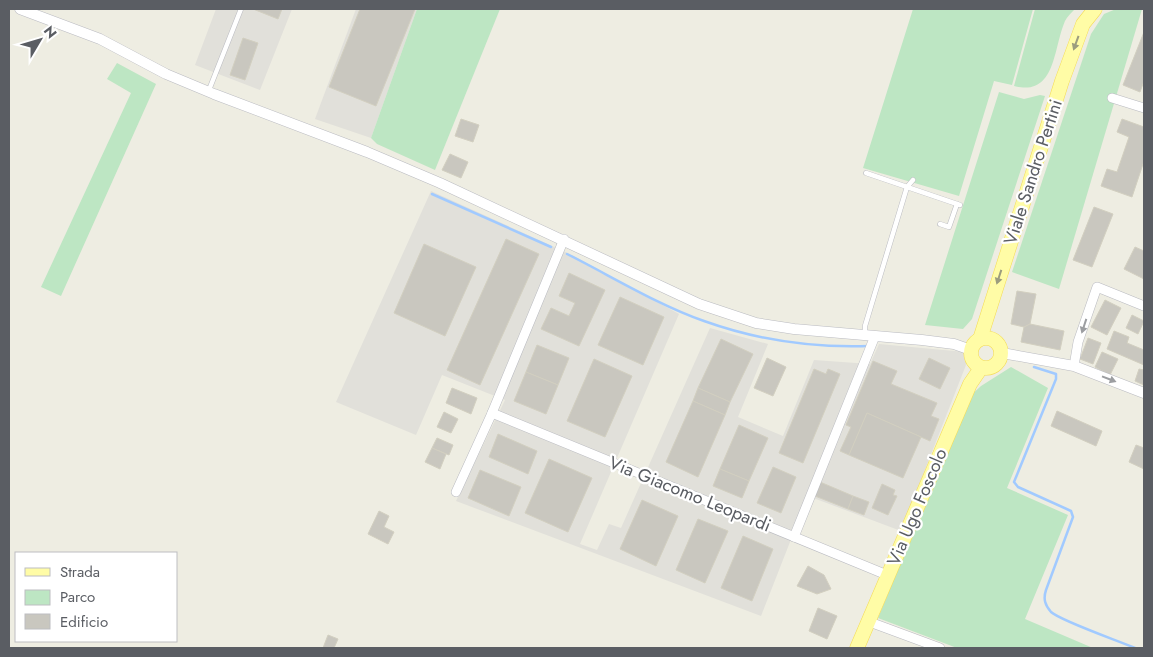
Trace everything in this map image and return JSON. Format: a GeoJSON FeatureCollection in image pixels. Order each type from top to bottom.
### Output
{"type":"FeatureCollection","features":[{"type":"Feature","properties":{"kind":"main road","name":"Viale Sandro Pertini"},"geometry":{"type":"LineString","coordinates":[[975,345],[1082,24],[1095,9]]}},
{"type":"Feature","properties":{"kind":"main road"},"geometry":{"type":"LineString","coordinates":[[990,338],[996,342],[1002,352],[996,365],[986,369],[981,368],[972,361],[975,345],[990,338]]}},
{"type":"Feature","properties":{"kind":"main road","name":"Via Ugo Foscolo"},"geometry":{"type":"LineString","coordinates":[[857,648],[970,384],[981,368]]}},
{"type":"Feature","properties":{"kind":"street"},"geometry":{"type":"LineString","coordinates":[[20,9],[100,39],[166,74],[208,92],[367,152],[564,239],[638,276],[729,314],[756,323],[794,329],[975,345]]}},
{"type":"Feature","properties":{"kind":"street"},"geometry":{"type":"LineString","coordinates":[[1112,98],[1144,108]]}},
{"type":"Feature","properties":{"kind":"street"},"geometry":{"type":"LineString","coordinates":[[456,492],[492,413],[564,239]]}},
{"type":"Feature","properties":{"kind":"street"},"geometry":{"type":"LineString","coordinates":[[1074,366],[1078,342],[1097,286],[1144,306]]}},
{"type":"Feature","properties":{"kind":"street"},"geometry":{"type":"LineString","coordinates":[[794,537],[870,336]]}},
{"type":"Feature","properties":{"kind":"street"},"geometry":{"type":"LineString","coordinates":[[1002,352],[1074,366],[1144,394]]}},
{"type":"Feature","properties":{"kind":"street","name":"Via Giacomo Leopardi"},"geometry":{"type":"LineString","coordinates":[[492,413],[887,575]]}},
{"type":"Feature","properties":{"kind":"street"},"geometry":{"type":"LineString","coordinates":[[867,621],[940,648]]}},
{"type":"Feature","properties":{"kind":"lane"},"geometry":{"type":"LineString","coordinates":[[208,92],[241,9]]}},
{"type":"Feature","properties":{"kind":"lane"},"geometry":{"type":"LineString","coordinates":[[866,173],[959,205],[949,227],[940,224]]}},
{"type":"Feature","properties":{"kind":"lane"},"geometry":{"type":"LineString","coordinates":[[870,336],[865,326],[907,187],[913,180]]}},
{"type":"Feature","properties":{"kind":"shaded area"},"geometry":{"type":"Polygon","coordinates":[[[216,9],[292,9],[260,90],[195,65],[216,9]]]}},
{"type":"Feature","properties":{"kind":"shaded area"},"geometry":{"type":"Polygon","coordinates":[[[356,9],[417,9],[371,138],[315,119],[356,9]]]}},
{"type":"Feature","properties":{"kind":"shaded area"},"geometry":{"type":"Polygon","coordinates":[[[431,191],[572,255],[679,314],[580,544],[597,550],[609,524],[621,528],[710,328],[768,344],[738,417],[783,436],[814,360],[870,364],[879,344],[965,352],[966,365],[901,531],[808,496],[761,616],[456,501],[505,400],[442,375],[416,435],[336,402],[431,191]]]}},
{"type":"Feature","properties":{"kind":"green space"},"geometry":{"type":"Polygon","coordinates":[[[417,9],[500,9],[435,170],[377,144],[371,138],[417,9]]]}},
{"type":"Feature","properties":{"kind":"green space"},"geometry":{"type":"Polygon","coordinates":[[[913,9],[1033,9],[1012,85],[994,81],[959,196],[863,168],[913,9]]]}},
{"type":"Feature","properties":{"kind":"green space"},"geometry":{"type":"Polygon","coordinates":[[[1035,9],[1075,9],[1065,21],[1055,57],[1045,78],[1038,84],[1028,88],[1014,86],[1035,9]]]}},
{"type":"Feature","properties":{"kind":"green space"},"geometry":{"type":"Polygon","coordinates":[[[1116,9],[1142,9],[1059,289],[1012,272],[1091,34],[1104,14],[1116,9]]]}},
{"type":"Feature","properties":{"kind":"green space"},"geometry":{"type":"Polygon","coordinates":[[[117,63],[156,84],[61,296],[41,287],[131,93],[107,79],[117,63]]]}},
{"type":"Feature","properties":{"kind":"green space"},"geometry":{"type":"Polygon","coordinates":[[[999,92],[1024,99],[1040,95],[1045,96],[972,319],[963,329],[925,325],[999,92]]]}},
{"type":"Feature","properties":{"kind":"green space"},"geometry":{"type":"Polygon","coordinates":[[[1011,367],[1048,388],[1007,488],[1068,515],[1025,619],[1093,648],[957,648],[878,618],[969,397],[981,386],[1011,367]]]}},
{"type":"Feature","properties":{"kind":"building"},"geometry":{"type":"Polygon","coordinates":[[[253,9],[282,9],[278,19],[253,9]]]}},
{"type":"Feature","properties":{"kind":"building"},"geometry":{"type":"Polygon","coordinates":[[[360,9],[415,9],[376,106],[329,87],[360,9]]]}},
{"type":"Feature","properties":{"kind":"building"},"geometry":{"type":"Polygon","coordinates":[[[1144,32],[1144,81],[1140,92],[1123,85],[1144,32]]]}},
{"type":"Feature","properties":{"kind":"building"},"geometry":{"type":"Polygon","coordinates":[[[243,38],[258,43],[245,80],[230,75],[243,38]]]}},
{"type":"Feature","properties":{"kind":"building"},"geometry":{"type":"Polygon","coordinates":[[[461,119],[479,125],[473,142],[455,136],[461,119]]]}},
{"type":"Feature","properties":{"kind":"building"},"geometry":{"type":"Polygon","coordinates":[[[1122,119],[1144,127],[1144,161],[1132,197],[1101,186],[1107,169],[1117,172],[1129,137],[1117,132],[1122,119]]]}},
{"type":"Feature","properties":{"kind":"building"},"geometry":{"type":"Polygon","coordinates":[[[450,154],[468,162],[461,178],[442,170],[450,154]]]}},
{"type":"Feature","properties":{"kind":"building"},"geometry":{"type":"Polygon","coordinates":[[[1094,207],[1113,214],[1092,267],[1073,260],[1094,207]]]}},
{"type":"Feature","properties":{"kind":"building"},"geometry":{"type":"Polygon","coordinates":[[[506,239],[539,254],[480,385],[447,370],[506,239]]]}},
{"type":"Feature","properties":{"kind":"building"},"geometry":{"type":"Polygon","coordinates":[[[424,244],[476,267],[445,336],[394,313],[424,244]]]}},
{"type":"Feature","properties":{"kind":"building"},"geometry":{"type":"Polygon","coordinates":[[[1135,247],[1144,251],[1144,279],[1124,269],[1135,247]]]}},
{"type":"Feature","properties":{"kind":"building"},"geometry":{"type":"Polygon","coordinates":[[[569,273],[605,290],[579,346],[541,329],[551,308],[569,316],[575,303],[559,296],[569,273]]]}},
{"type":"Feature","properties":{"kind":"building"},"geometry":{"type":"Polygon","coordinates":[[[1017,291],[1036,294],[1030,324],[1024,327],[1011,324],[1017,291]]]}},
{"type":"Feature","properties":{"kind":"building"},"geometry":{"type":"Polygon","coordinates":[[[620,297],[664,317],[643,365],[598,345],[620,297]]]}},
{"type":"Feature","properties":{"kind":"building"},"geometry":{"type":"Polygon","coordinates":[[[1105,300],[1121,308],[1107,335],[1091,327],[1105,300]]]}},
{"type":"Feature","properties":{"kind":"building"},"geometry":{"type":"Polygon","coordinates":[[[1132,315],[1144,321],[1138,334],[1126,328],[1132,315]]]}},
{"type":"Feature","properties":{"kind":"building"},"geometry":{"type":"Polygon","coordinates":[[[1030,324],[1064,331],[1060,350],[1021,342],[1024,327],[1030,324]]]}},
{"type":"Feature","properties":{"kind":"building"},"geometry":{"type":"Polygon","coordinates":[[[1114,331],[1129,337],[1127,343],[1144,350],[1144,365],[1107,349],[1114,331]]]}},
{"type":"Feature","properties":{"kind":"building"},"geometry":{"type":"Polygon","coordinates":[[[1088,338],[1101,343],[1093,364],[1080,359],[1088,338]]]}},
{"type":"Feature","properties":{"kind":"building"},"geometry":{"type":"Polygon","coordinates":[[[721,339],[753,354],[730,402],[698,388],[721,339]]]}},
{"type":"Feature","properties":{"kind":"building"},"geometry":{"type":"Polygon","coordinates":[[[537,345],[569,358],[558,385],[526,372],[537,345]]]}},
{"type":"Feature","properties":{"kind":"building"},"geometry":{"type":"Polygon","coordinates":[[[1102,352],[1118,359],[1110,375],[1095,367],[1102,352]]]}},
{"type":"Feature","properties":{"kind":"building"},"geometry":{"type":"Polygon","coordinates":[[[767,358],[786,367],[773,396],[754,388],[767,358]]]}},
{"type":"Feature","properties":{"kind":"building"},"geometry":{"type":"Polygon","coordinates":[[[929,358],[950,368],[940,389],[919,379],[929,358]]]}},
{"type":"Feature","properties":{"kind":"building"},"geometry":{"type":"Polygon","coordinates":[[[594,359],[632,376],[605,437],[567,421],[594,359]]]}},
{"type":"Feature","properties":{"kind":"building"},"geometry":{"type":"Polygon","coordinates":[[[873,361],[897,371],[891,384],[937,403],[931,416],[939,419],[930,441],[867,413],[849,455],[840,451],[851,427],[846,425],[873,361]]]}},
{"type":"Feature","properties":{"kind":"building"},"geometry":{"type":"Polygon","coordinates":[[[814,369],[826,374],[828,369],[840,374],[803,463],[779,453],[814,369]]]}},
{"type":"Feature","properties":{"kind":"building"},"geometry":{"type":"Polygon","coordinates":[[[1139,369],[1144,370],[1144,385],[1135,381],[1139,369]]]}},
{"type":"Feature","properties":{"kind":"building"},"geometry":{"type":"Polygon","coordinates":[[[526,372],[558,385],[546,414],[514,401],[526,372]]]}},
{"type":"Feature","properties":{"kind":"building"},"geometry":{"type":"Polygon","coordinates":[[[452,388],[477,398],[471,414],[446,403],[452,388]]]}},
{"type":"Feature","properties":{"kind":"building"},"geometry":{"type":"Polygon","coordinates":[[[698,388],[730,402],[725,415],[693,401],[698,388]]]}},
{"type":"Feature","properties":{"kind":"building"},"geometry":{"type":"Polygon","coordinates":[[[693,401],[725,415],[698,477],[666,462],[693,401]]]}},
{"type":"Feature","properties":{"kind":"building"},"geometry":{"type":"Polygon","coordinates":[[[1057,411],[1102,431],[1096,446],[1051,426],[1057,411]]]}},
{"type":"Feature","properties":{"kind":"building"},"geometry":{"type":"Polygon","coordinates":[[[444,412],[458,419],[451,433],[437,427],[444,412]]]}},
{"type":"Feature","properties":{"kind":"building"},"geometry":{"type":"Polygon","coordinates":[[[867,413],[921,437],[903,478],[849,455],[867,413]]]}},
{"type":"Feature","properties":{"kind":"building"},"geometry":{"type":"Polygon","coordinates":[[[739,425],[768,438],[749,481],[720,469],[739,425]]]}},
{"type":"Feature","properties":{"kind":"building"},"geometry":{"type":"Polygon","coordinates":[[[498,434],[537,451],[528,474],[489,457],[498,434]]]}},
{"type":"Feature","properties":{"kind":"building"},"geometry":{"type":"Polygon","coordinates":[[[437,438],[453,445],[449,455],[432,448],[437,438]]]}},
{"type":"Feature","properties":{"kind":"building"},"geometry":{"type":"Polygon","coordinates":[[[1136,445],[1144,448],[1144,469],[1129,462],[1136,445]]]}},
{"type":"Feature","properties":{"kind":"building"},"geometry":{"type":"Polygon","coordinates":[[[432,448],[446,454],[440,469],[425,462],[432,448]]]}},
{"type":"Feature","properties":{"kind":"building"},"geometry":{"type":"Polygon","coordinates":[[[549,459],[592,478],[568,532],[525,513],[549,459]]]}},
{"type":"Feature","properties":{"kind":"building"},"geometry":{"type":"Polygon","coordinates":[[[773,467],[796,477],[781,513],[757,503],[773,467]]]}},
{"type":"Feature","properties":{"kind":"building"},"geometry":{"type":"Polygon","coordinates":[[[720,469],[749,481],[742,498],[713,486],[720,469]]]}},
{"type":"Feature","properties":{"kind":"building"},"geometry":{"type":"Polygon","coordinates":[[[480,470],[521,487],[509,516],[468,498],[480,470]]]}},
{"type":"Feature","properties":{"kind":"building"},"geometry":{"type":"Polygon","coordinates":[[[820,482],[853,496],[848,509],[815,496],[820,482]]]}},
{"type":"Feature","properties":{"kind":"building"},"geometry":{"type":"Polygon","coordinates":[[[882,484],[895,490],[893,495],[897,496],[888,515],[872,508],[882,484]]]}},
{"type":"Feature","properties":{"kind":"building"},"geometry":{"type":"Polygon","coordinates":[[[853,496],[869,502],[864,515],[848,509],[853,496]]]}},
{"type":"Feature","properties":{"kind":"building"},"geometry":{"type":"Polygon","coordinates":[[[642,500],[678,516],[656,566],[620,549],[642,500]]]}},
{"type":"Feature","properties":{"kind":"building"},"geometry":{"type":"Polygon","coordinates":[[[379,511],[389,516],[384,527],[394,532],[388,544],[368,534],[379,511]]]}},
{"type":"Feature","properties":{"kind":"building"},"geometry":{"type":"Polygon","coordinates":[[[698,519],[728,531],[705,583],[676,570],[698,519]]]}},
{"type":"Feature","properties":{"kind":"building"},"geometry":{"type":"Polygon","coordinates":[[[743,536],[773,549],[752,601],[721,588],[743,536]]]}},
{"type":"Feature","properties":{"kind":"building"},"geometry":{"type":"Polygon","coordinates":[[[808,566],[824,575],[831,589],[817,594],[797,586],[808,566]]]}},
{"type":"Feature","properties":{"kind":"building"},"geometry":{"type":"Polygon","coordinates":[[[818,608],[837,616],[827,639],[809,631],[818,608]]]}},
{"type":"Feature","properties":{"kind":"building"},"geometry":{"type":"Polygon","coordinates":[[[328,635],[338,639],[334,648],[323,648],[328,635]]]}},
{"type":"Feature","properties":{"kind":"waterway"},"geometry":{"type":"LineString","coordinates":[[432,194],[551,247]]}},
{"type":"Feature","properties":{"kind":"waterway"},"geometry":{"type":"LineString","coordinates":[[567,254],[669,307],[724,328],[765,338],[806,344],[869,346]]}},
{"type":"Feature","properties":{"kind":"waterway"},"geometry":{"type":"LineString","coordinates":[[1034,367],[1056,374],[1056,379],[1014,482],[1018,487],[1071,511],[1073,517],[1046,590],[1046,604],[1051,612],[1057,616],[1135,648]]}}]}
